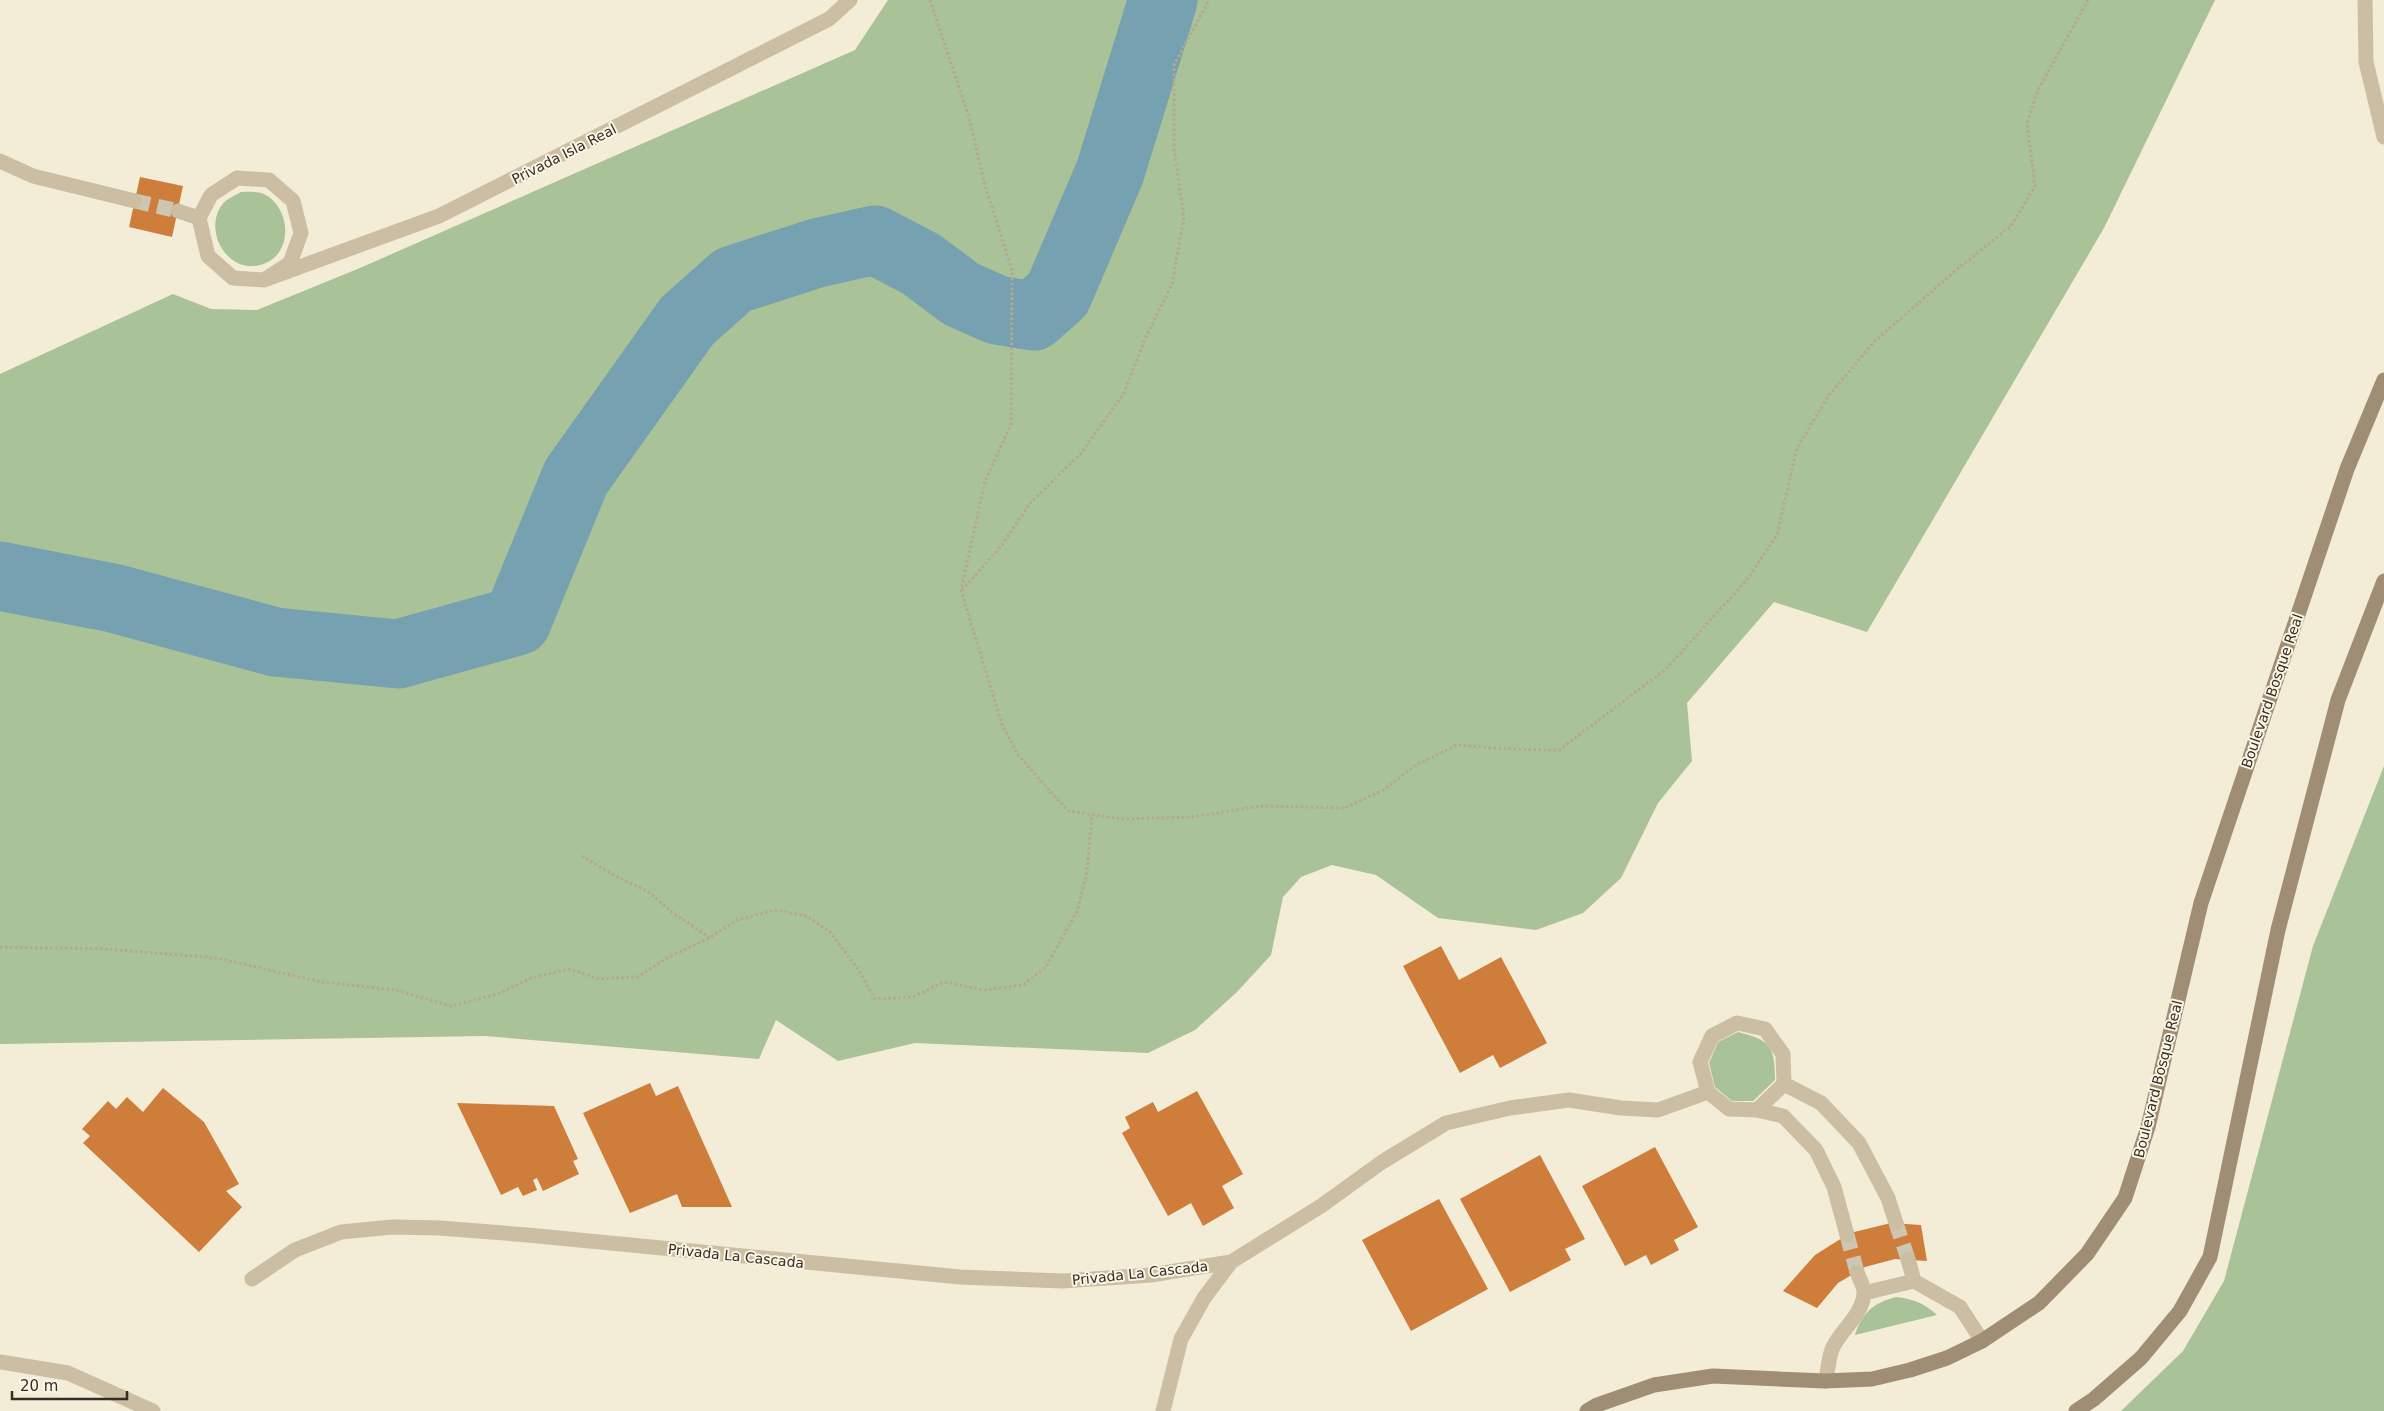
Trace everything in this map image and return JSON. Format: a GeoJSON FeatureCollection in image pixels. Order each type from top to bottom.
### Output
{"type":"FeatureCollection","features":[{"type":"Feature","properties":{"kind":"main road","name":"Boulevard Bosque Real"},"geometry":{"type":"LineString","coordinates":[[1587,1411],[1598,1405],[1654,1385],[1713,1376],[1825,1381],[1872,1379],[1910,1370],[1947,1358],[1982,1341],[2039,1303],[2087,1254],[2125,1198],[2148,1126],[2201,903],[2347,469],[2384,380]]}},
{"type":"Feature","properties":{"kind":"main road"},"geometry":{"type":"LineString","coordinates":[[2076,1411],[2094,1399],[2140,1358],[2180,1310],[2210,1257],[2283,911],[2338,700],[2384,581]]}},
{"type":"Feature","properties":{"kind":"street","name":"Privada Isla Real"},"geometry":{"type":"LineString","coordinates":[[264,280],[439,216],[829,19],[850,0]]}},
{"type":"Feature","properties":{"kind":"street"},"geometry":{"type":"LineString","coordinates":[[2365,0],[2366,62],[2384,137]]}},
{"type":"Feature","properties":{"kind":"street"},"geometry":{"type":"LineString","coordinates":[[0,161],[33,176],[135,201]]}},
{"type":"Feature","properties":{"kind":"street"},"geometry":{"type":"LineString","coordinates":[[237,178],[269,180],[293,201],[301,233],[290,263],[264,280],[233,278],[208,256],[200,218],[211,195],[237,178]]}},
{"type":"Feature","properties":{"kind":"street"},"geometry":{"type":"LineString","coordinates":[[178,211],[200,218]]}},
{"type":"Feature","properties":{"kind":"street"},"geometry":{"type":"LineString","coordinates":[[1757,1110],[1784,1084],[1783,1054],[1765,1029],[1737,1023],[1712,1036],[1700,1062],[1708,1092],[1729,1109],[1757,1110],[1783,1116],[1816,1150],[1834,1187],[1847,1235]]}},
{"type":"Feature","properties":{"kind":"street"},"geometry":{"type":"LineString","coordinates":[[1784,1084],[1822,1103],[1859,1143],[1888,1198],[1896,1223]]}},
{"type":"Feature","properties":{"kind":"street","name":"Privada La Cascada"},"geometry":{"type":"LineString","coordinates":[[1163,1411],[1181,1339],[1204,1298],[1232,1262],[1321,1206],[1382,1162],[1446,1123],[1510,1108],[1569,1100],[1621,1108],[1658,1110],[1708,1092]]}},
{"type":"Feature","properties":{"kind":"street","name":"Privada La Cascada"},"geometry":{"type":"LineString","coordinates":[[252,1279],[295,1250],[341,1232],[392,1227],[440,1228],[528,1235],[960,1277],[1063,1281],[1151,1275],[1232,1262]]}},
{"type":"Feature","properties":{"kind":"street"},"geometry":{"type":"LineString","coordinates":[[1908,1259],[1914,1281]]}},
{"type":"Feature","properties":{"kind":"street"},"geometry":{"type":"LineString","coordinates":[[1825,1381],[1830,1369],[1832,1349],[1846,1327],[1858,1314],[1864,1293],[1858,1272]]}},
{"type":"Feature","properties":{"kind":"street"},"geometry":{"type":"LineString","coordinates":[[1864,1293],[1914,1281],[1960,1306],[1982,1341]]}},
{"type":"Feature","properties":{"kind":"street"},"geometry":{"type":"LineString","coordinates":[[0,1362],[68,1373],[153,1411]]}},
{"type":"Feature","properties":{"kind":"path"},"geometry":{"type":"LineString","coordinates":[[930,0],[969,117],[984,182],[1012,270],[1011,424],[985,481],[961,590],[1002,724],[1018,755],[1068,811],[1122,819],[1190,817],[1262,806],[1345,808],[1385,789],[1416,765],[1457,745],[1506,749],[1559,750],[1665,670],[1746,581],[1777,535],[1797,448],[1830,395],[1875,340],[1955,270],[2011,226],[2035,186],[2026,122],[2038,90],[2088,0]]}},
{"type":"Feature","properties":{"kind":"path"},"geometry":{"type":"LineString","coordinates":[[961,590],[1002,545],[1031,502],[1082,452],[1124,393],[1145,339],[1172,284],[1184,217],[1174,150],[1174,65],[1209,0]]}},
{"type":"Feature","properties":{"kind":"path"},"geometry":{"type":"LineString","coordinates":[[0,947],[106,949],[216,958],[322,982],[395,990],[451,1006],[500,994],[531,978],[570,969],[600,979],[637,977],[667,958],[709,938],[737,920],[775,910],[807,916],[830,932],[858,969],[875,998],[913,997],[944,982],[985,990],[1023,985],[1046,967],[1077,912],[1087,871],[1092,815]]}},
{"type":"Feature","properties":{"kind":"path"},"geometry":{"type":"LineString","coordinates":[[582,856],[615,876],[647,891],[673,913],[709,938]]}},
{"type":"Feature","properties":{"kind":"green space"},"geometry":{"type":"Polygon","coordinates":[[[888,0],[2215,0],[2104,228],[1867,632],[1774,602],[1687,703],[1692,761],[1658,803],[1621,878],[1583,913],[1536,930],[1438,918],[1376,875],[1332,865],[1301,877],[1283,897],[1271,955],[1237,992],[1195,1030],[1148,1053],[915,1043],[838,1061],[776,1020],[759,1059],[485,1036],[0,1044],[0,374],[173,294],[211,309],[257,310],[360,268],[855,50],[888,0]]]}},
{"type":"Feature","properties":{"kind":"green space"},"geometry":{"type":"Polygon","coordinates":[[[241,192],[264,194],[274,201],[284,221],[285,232],[279,253],[271,260],[260,265],[248,266],[237,263],[228,257],[217,237],[215,226],[217,215],[222,205],[228,199],[241,192]]]}},
{"type":"Feature","properties":{"kind":"green space"},"geometry":{"type":"Polygon","coordinates":[[[2384,766],[2384,1411],[2121,1411],[2183,1351],[2224,1281],[2313,946],[2384,766]]]}},
{"type":"Feature","properties":{"kind":"green space"},"geometry":{"type":"Polygon","coordinates":[[[1738,1032],[1764,1042],[1772,1052],[1774,1059],[1775,1080],[1753,1101],[1732,1101],[1715,1087],[1709,1063],[1718,1042],[1738,1032]]]}},
{"type":"Feature","properties":{"kind":"green space"},"geometry":{"type":"Polygon","coordinates":[[[1896,1297],[1918,1302],[1928,1307],[1937,1315],[1855,1335],[1861,1321],[1870,1310],[1881,1302],[1896,1297]]]}},
{"type":"Feature","properties":{"kind":"building"},"geometry":{"type":"Polygon","coordinates":[[[140,177],[183,186],[172,237],[129,227],[140,177]]]}},
{"type":"Feature","properties":{"kind":"building"},"geometry":{"type":"Polygon","coordinates":[[[1441,946],[1459,980],[1501,957],[1547,1043],[1500,1068],[1493,1055],[1460,1073],[1403,966],[1441,946]]]}},
{"type":"Feature","properties":{"kind":"building"},"geometry":{"type":"Polygon","coordinates":[[[650,1083],[656,1096],[678,1086],[732,1207],[682,1207],[677,1194],[630,1213],[583,1113],[650,1083]]]}},
{"type":"Feature","properties":{"kind":"building"},"geometry":{"type":"Polygon","coordinates":[[[163,1088],[204,1122],[239,1184],[226,1191],[242,1207],[199,1252],[83,1143],[90,1136],[82,1129],[108,1101],[116,1109],[127,1097],[143,1112],[163,1088]]]}},
{"type":"Feature","properties":{"kind":"building"},"geometry":{"type":"Polygon","coordinates":[[[1197,1091],[1243,1174],[1222,1186],[1234,1208],[1203,1226],[1191,1203],[1168,1216],[1122,1133],[1130,1128],[1125,1117],[1153,1102],[1158,1112],[1197,1091]]]}},
{"type":"Feature","properties":{"kind":"building"},"geometry":{"type":"Polygon","coordinates":[[[457,1103],[554,1106],[578,1159],[573,1161],[579,1174],[543,1191],[537,1178],[533,1180],[537,1190],[523,1196],[518,1187],[501,1195],[457,1103]]]}},
{"type":"Feature","properties":{"kind":"building"},"geometry":{"type":"Polygon","coordinates":[[[1655,1147],[1698,1227],[1674,1240],[1679,1250],[1651,1265],[1646,1255],[1625,1266],[1582,1186],[1655,1147]]]}},
{"type":"Feature","properties":{"kind":"building"},"geometry":{"type":"Polygon","coordinates":[[[1540,1155],[1585,1239],[1565,1249],[1571,1260],[1510,1292],[1460,1199],[1540,1155]]]}},
{"type":"Feature","properties":{"kind":"building"},"geometry":{"type":"Polygon","coordinates":[[[1439,1199],[1488,1289],[1411,1331],[1362,1240],[1439,1199]]]}},
{"type":"Feature","properties":{"kind":"building"},"geometry":{"type":"Polygon","coordinates":[[[1891,1223],[1921,1225],[1927,1261],[1895,1259],[1865,1267],[1838,1283],[1817,1308],[1783,1291],[1815,1255],[1850,1233],[1891,1223]]]}},
{"type":"Feature","properties":{"kind":"waterway"},"geometry":{"type":"LineString","coordinates":[[0,576],[113,598],[275,642],[398,654],[517,621],[576,477],[687,321],[733,280],[817,253],[875,240],[921,264],[961,294],[997,310],[1033,316],[1058,294],[1110,172],[1163,0]]}},
{"type":"Feature","properties":{"kind":"tunnel"},"geometry":{"type":"LineString","coordinates":[[135,201],[178,211]]}},
{"type":"Feature","properties":{"kind":"tunnel"},"geometry":{"type":"LineString","coordinates":[[1896,1223],[1908,1259]]}},
{"type":"Feature","properties":{"kind":"tunnel"},"geometry":{"type":"LineString","coordinates":[[1847,1235],[1857,1272]]}}]}
